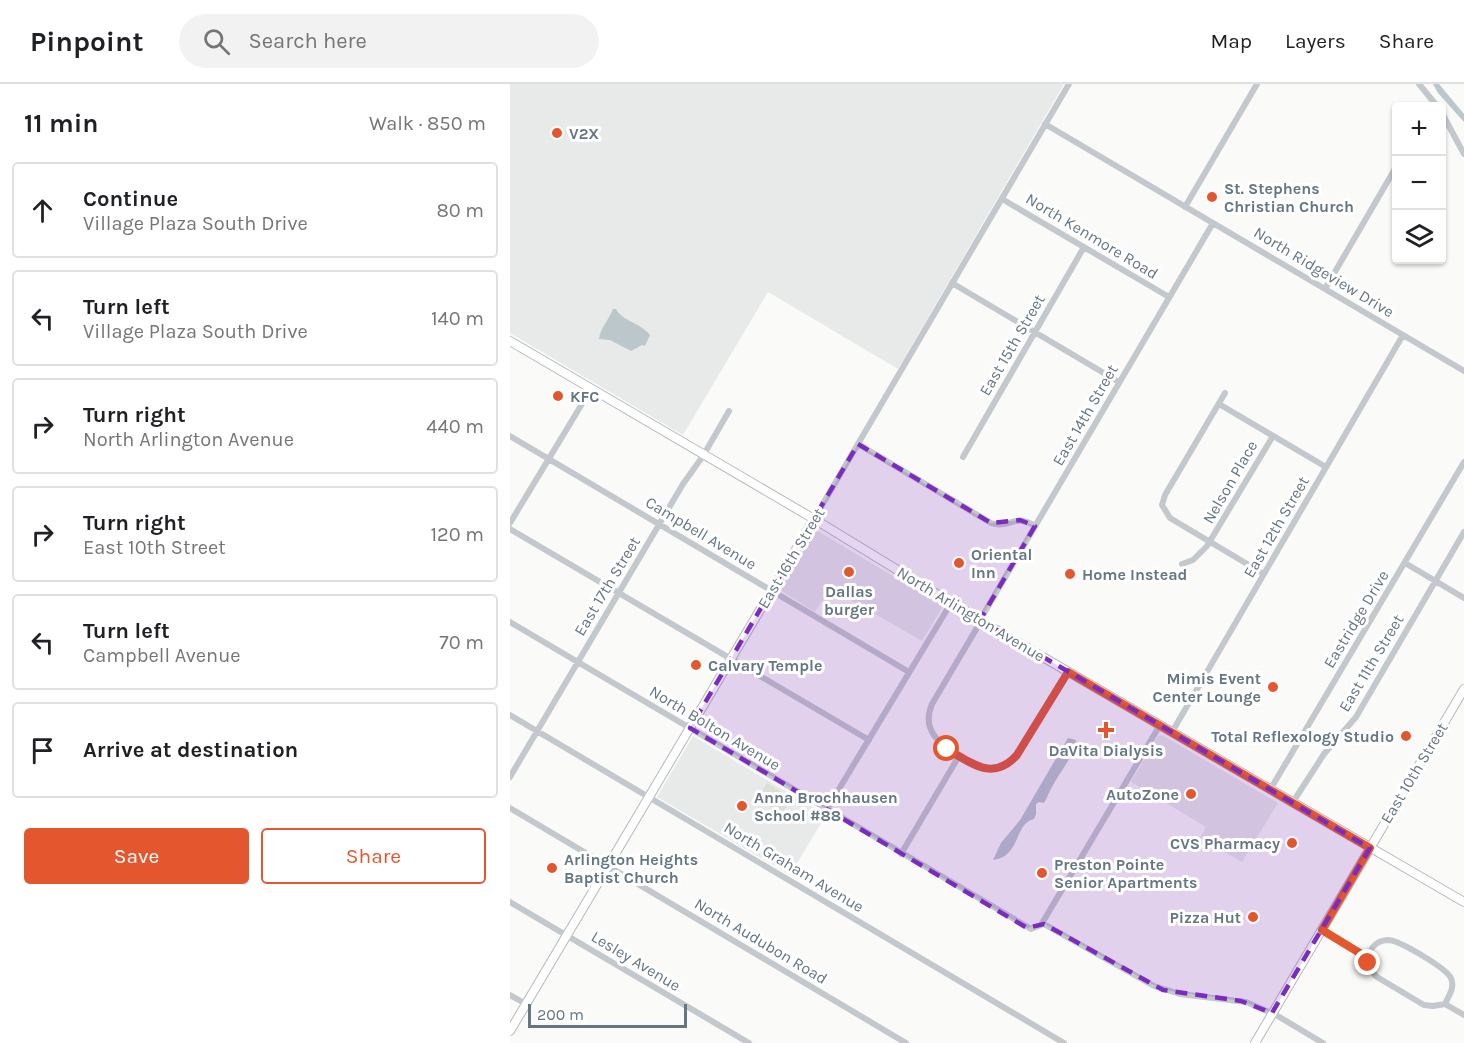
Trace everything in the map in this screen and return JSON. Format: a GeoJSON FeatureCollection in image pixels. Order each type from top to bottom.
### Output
{"type":"FeatureCollection","features":[{"type":"Feature","properties":{"kind":"main road","name":"North Arlington Avenue"},"geometry":{"type":"LineString","coordinates":[[510,341],[814,519],[981,621],[1464,902]]}},
{"type":"Feature","properties":{"kind":"main road","name":"East 16th Street"},"geometry":{"type":"LineString","coordinates":[[510,1031],[814,519]]}},
{"type":"Feature","properties":{"kind":"main road","name":"East 10th Street"},"geometry":{"type":"LineString","coordinates":[[1255,1043],[1464,689]]}},
{"type":"Feature","properties":{"kind":"street","name":"East 16th Street"},"geometry":{"type":"LineString","coordinates":[[814,519],[1069,84]]}},
{"type":"Feature","properties":{"kind":"street"},"geometry":{"type":"LineString","coordinates":[[1185,207],[1257,84]]}},
{"type":"Feature","properties":{"kind":"street"},"geometry":{"type":"LineString","coordinates":[[1419,84],[1432,102]]}},
{"type":"Feature","properties":{"kind":"street"},"geometry":{"type":"LineString","coordinates":[[1446,120],[1464,154]]}},
{"type":"Feature","properties":{"kind":"street","name":"North Ridgeview Drive"},"geometry":{"type":"LineString","coordinates":[[1045,124],[1464,371]]}},
{"type":"Feature","properties":{"kind":"street"},"geometry":{"type":"LineString","coordinates":[[1325,289],[1392,174]]}},
{"type":"Feature","properties":{"kind":"street","name":"North Kenmore Road"},"geometry":{"type":"LineString","coordinates":[[1002,199],[1169,297]]}},
{"type":"Feature","properties":{"kind":"street","name":"East 14th Street"},"geometry":{"type":"LineString","coordinates":[[1068,672],[1017,755],[999,768],[978,767],[959,756],[935,739],[930,728],[928,716],[932,704],[1213,223]]}},
{"type":"Feature","properties":{"kind":"street","name":"East 15th Street"},"geometry":{"type":"LineString","coordinates":[[963,457],[1084,247]]}},
{"type":"Feature","properties":{"kind":"street"},"geometry":{"type":"LineString","coordinates":[[952,283],[1119,382]]}},
{"type":"Feature","properties":{"kind":"street","name":"East 12th Street"},"geometry":{"type":"LineString","coordinates":[[1172,732],[1403,335]]}},
{"type":"Feature","properties":{"kind":"street"},"geometry":{"type":"LineString","coordinates":[[510,523],[591,389]]}},
{"type":"Feature","properties":{"kind":"street"},"geometry":{"type":"LineString","coordinates":[[1225,393],[1165,495],[1162,506],[1168,517],[1264,574]]}},
{"type":"Feature","properties":{"kind":"street"},"geometry":{"type":"LineString","coordinates":[[1219,404],[1326,467]]}},
{"type":"Feature","properties":{"kind":"street","name":"East 17th Street"},"geometry":{"type":"LineString","coordinates":[[510,777],[683,484],[703,456],[729,411]]}},
{"type":"Feature","properties":{"kind":"street","name":"Campbell Avenue"},"geometry":{"type":"LineString","coordinates":[[510,436],[909,672]]}},
{"type":"Feature","properties":{"kind":"street","name":"Nelson Place"},"geometry":{"type":"LineString","coordinates":[[1182,564],[1193,560],[1210,542],[1273,436]]}},
{"type":"Feature","properties":{"kind":"street"},"geometry":{"type":"LineString","coordinates":[[858,444],[991,523],[1003,525],[1014,520],[1023,520],[1035,526]]}},
{"type":"Feature","properties":{"kind":"street","name":"Eastridge Drive"},"geometry":{"type":"LineString","coordinates":[[1270,790],[1464,462]]}},
{"type":"Feature","properties":{"kind":"street"},"geometry":{"type":"LineString","coordinates":[[510,529],[868,740]]}},
{"type":"Feature","properties":{"kind":"street","name":"East 11th Street"},"geometry":{"type":"LineString","coordinates":[[1293,802],[1324,754],[1356,717],[1464,532]]}},
{"type":"Feature","properties":{"kind":"street"},"geometry":{"type":"LineString","coordinates":[[1405,563],[1464,598]]}},
{"type":"Feature","properties":{"kind":"street"},"geometry":{"type":"LineString","coordinates":[[826,809],[951,603]]}},
{"type":"Feature","properties":{"kind":"street","name":"North Bolton Avenue"},"geometry":{"type":"LineString","coordinates":[[510,622],[1027,928],[1035,929],[1042,923],[1158,988],[1180,994],[1241,1001],[1272,1013],[1323,1043]]}},
{"type":"Feature","properties":{"kind":"street","name":"North Graham Avenue"},"geometry":{"type":"LineString","coordinates":[[510,715],[1064,1043]]}},
{"type":"Feature","properties":{"kind":"street"},"geometry":{"type":"LineString","coordinates":[[1042,923],[1160,725]]}},
{"type":"Feature","properties":{"kind":"street"},"geometry":{"type":"LineString","coordinates":[[901,854],[959,756]]}},
{"type":"Feature","properties":{"kind":"street","name":"North Audubon Road"},"geometry":{"type":"LineString","coordinates":[[510,808],[906,1043]]}},
{"type":"Feature","properties":{"kind":"street","name":"Lesley Avenue"},"geometry":{"type":"LineString","coordinates":[[510,902],[748,1043]]}},
{"type":"Feature","properties":{"kind":"street"},"geometry":{"type":"LineString","coordinates":[[1322,930],[1368,958]]}},
{"type":"Feature","properties":{"kind":"street"},"geometry":{"type":"LineString","coordinates":[[1445,1004],[1452,985],[1449,976],[1442,969],[1390,940],[1378,943],[1371,951],[1368,958],[1369,968],[1377,977],[1424,1005],[1445,1004],[1464,1015]]}},
{"type":"Feature","properties":{"kind":"street"},"geometry":{"type":"LineString","coordinates":[[510,995],[526,1004]]}},
{"type":"Feature","properties":{"kind":"highlighted area"},"geometry":{"type":"Polygon","coordinates":[[[858,444],[991,523],[1020,520],[1035,526],[980,620],[1370,848],[1272,1013],[1241,1001],[1163,990],[1044,924],[1027,928],[690,728],[858,444]]]}},
{"type":"Feature","properties":{"kind":"shaded area"},"geometry":{"type":"Polygon","coordinates":[[[510,84],[1064,84],[898,369],[768,292],[683,435],[510,333],[510,84]]]}},
{"type":"Feature","properties":{"kind":"shaded area"},"geometry":{"type":"Polygon","coordinates":[[[1433,84],[1439,84],[1464,114],[1464,122],[1438,93],[1433,84]]]}},
{"type":"Feature","properties":{"kind":"shaded area"},"geometry":{"type":"Polygon","coordinates":[[[613,309],[650,335],[645,346],[642,345],[631,351],[610,340],[599,339],[613,309]]]}},
{"type":"Feature","properties":{"kind":"shaded area"},"geometry":{"type":"Polygon","coordinates":[[[816,530],[943,606],[922,641],[830,588],[815,612],[780,590],[816,530]]]}},
{"type":"Feature","properties":{"kind":"shaded area"},"geometry":{"type":"Polygon","coordinates":[[[1162,735],[1278,803],[1242,862],[1200,838],[1206,827],[1131,782],[1158,736],[1162,735]]]}},
{"type":"Feature","properties":{"kind":"shaded area","name":"Anna Brochhausen School #88"},"geometry":{"type":"Polygon","coordinates":[[[693,736],[826,815],[790,875],[657,797],[693,736]]]}},
{"type":"Feature","properties":{"kind":"shaded area"},"geometry":{"type":"Polygon","coordinates":[[[1068,738],[1076,740],[1074,747],[1044,803],[1036,804],[1034,819],[1023,827],[1008,853],[1002,858],[993,860],[1001,843],[1020,820],[1068,738]]]}},
{"type":"Feature","properties":{"kind":"shaded area"},"geometry":{"type":"Polygon","coordinates":[[[767,783],[792,798],[782,814],[757,799],[767,783]]]}},
{"type":"Feature","properties":{"kind":"place","name":"V2X"},"geometry":{"type":"Point","coordinates":[557,133]}},
{"type":"Feature","properties":{"kind":"place","name":"St. Stephens Christian Church"},"geometry":{"type":"Point","coordinates":[1212,197]}},
{"type":"Feature","properties":{"kind":"place","name":"KFC"},"geometry":{"type":"Point","coordinates":[558,396]}},
{"type":"Feature","properties":{"kind":"place","name":"Oriental Inn"},"geometry":{"type":"Point","coordinates":[959,563]}},
{"type":"Feature","properties":{"kind":"place","name":"Dallas burger"},"geometry":{"type":"Point","coordinates":[849,572]}},
{"type":"Feature","properties":{"kind":"place","name":"Home Instead"},"geometry":{"type":"Point","coordinates":[1070,574]}},
{"type":"Feature","properties":{"kind":"place","name":"Calvary Temple"},"geometry":{"type":"Point","coordinates":[696,665]}},
{"type":"Feature","properties":{"kind":"place","name":"Mimis Event Center Lounge"},"geometry":{"type":"Point","coordinates":[1273,687]}},
{"type":"Feature","properties":{"kind":"place","name":"DaVita Dialysis"},"geometry":{"type":"Point","coordinates":[1106,730]}},
{"type":"Feature","properties":{"kind":"place","name":"Total Reflexology Studio"},"geometry":{"type":"Point","coordinates":[1406,736]}},
{"type":"Feature","properties":{"kind":"place","name":"AutoZone"},"geometry":{"type":"Point","coordinates":[1191,794]}},
{"type":"Feature","properties":{"kind":"place","name":"Anna Brochhausen School #88"},"geometry":{"type":"Point","coordinates":[742,806]}},
{"type":"Feature","properties":{"kind":"place","name":"CVS Pharmacy"},"geometry":{"type":"Point","coordinates":[1292,843]}},
{"type":"Feature","properties":{"kind":"place","name":"Arlington Heights Baptist Church"},"geometry":{"type":"Point","coordinates":[552,868]}},
{"type":"Feature","properties":{"kind":"place","name":"Preston Pointe Senior Apartments"},"geometry":{"type":"Point","coordinates":[1042,873]}},
{"type":"Feature","properties":{"kind":"place","name":"Pizza Hut"},"geometry":{"type":"Point","coordinates":[1253,917]}},
{"type":"Feature","properties":{"kind":"route"},"geometry":{"type":"LineString","coordinates":[[947,749],[982,768],[994,769],[1008,764],[1017,755],[1068,672],[1370,848],[1322,930],[1368,958],[1368,963]]}}]}
